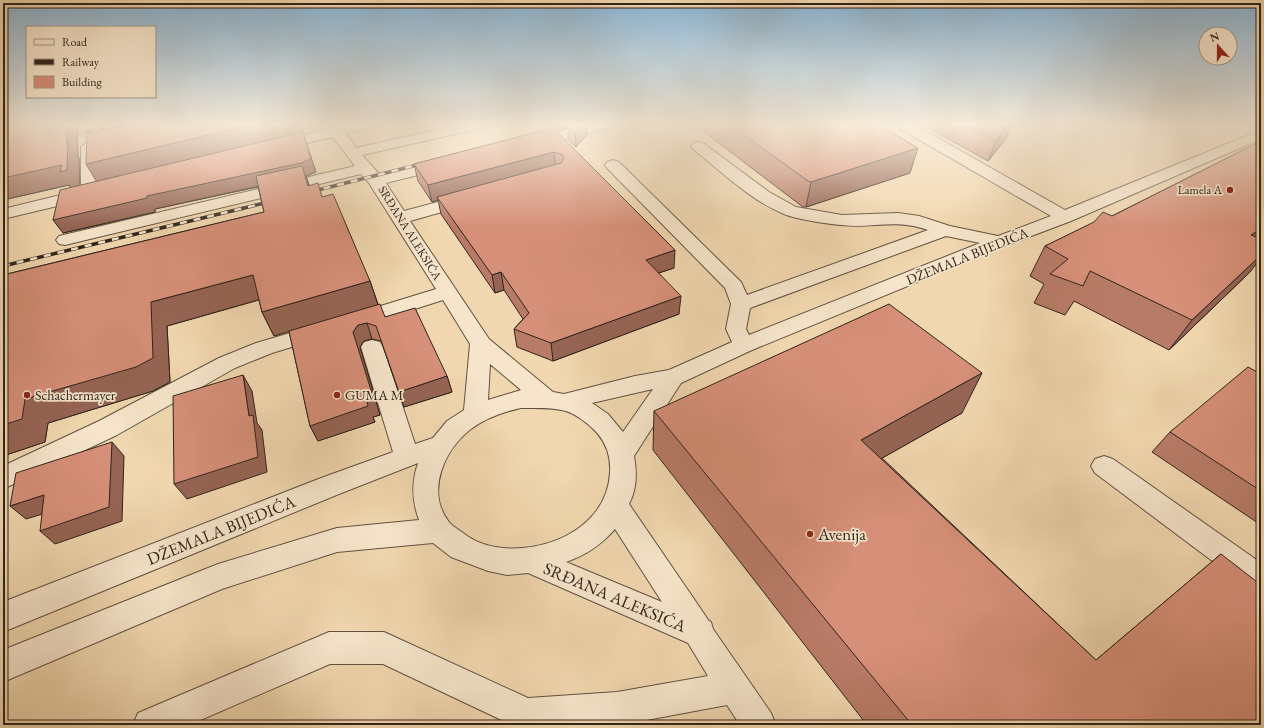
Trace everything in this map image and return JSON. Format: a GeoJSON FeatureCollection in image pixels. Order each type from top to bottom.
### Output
{"type":"FeatureCollection","features":[{"type":"Feature","properties":{"kind":"street"},"geometry":{"type":"LineString","coordinates":[[3,214],[96,191],[91,159]]}},
{"type":"Feature","properties":{"kind":"street","name":"SRĐANA ALEKSIĆA"},"geometry":{"type":"LineString","coordinates":[[357,159],[371,174],[481,344],[555,401]]}},
{"type":"Feature","properties":{"kind":"street"},"geometry":{"type":"LineString","coordinates":[[715,159],[763,196],[791,211],[842,220],[898,218],[919,221],[945,230],[999,242]]}},
{"type":"Feature","properties":{"kind":"street"},"geometry":{"type":"LineString","coordinates":[[963,159],[1065,217]]}},
{"type":"Feature","properties":{"kind":"street","name":"DŽEMALA BIJEDIĆA"},"geometry":{"type":"LineString","coordinates":[[3,617],[330,486],[440,445],[456,428],[475,414],[498,404],[516,401],[555,401],[673,377],[744,345],[999,242],[1065,217],[1202,159]]}},
{"type":"Feature","properties":{"kind":"street"},"geometry":{"type":"LineString","coordinates":[[65,240],[371,174],[460,160]]}},
{"type":"Feature","properties":{"kind":"street"},"geometry":{"type":"LineString","coordinates":[[613,165],[734,286],[741,304],[736,329],[744,345]]}},
{"type":"Feature","properties":{"kind":"street"},"geometry":{"type":"LineString","coordinates":[[400,218],[482,196]]}},
{"type":"Feature","properties":{"kind":"street"},"geometry":{"type":"LineString","coordinates":[[741,304],[945,230]]}},
{"type":"Feature","properties":{"kind":"street"},"geometry":{"type":"LineString","coordinates":[[3,478],[108,428],[227,364],[264,348],[447,292]]}},
{"type":"Feature","properties":{"kind":"street"},"geometry":{"type":"LineString","coordinates":[[475,414],[481,344]]}},
{"type":"Feature","properties":{"kind":"street"},"geometry":{"type":"LineString","coordinates":[[372,347],[407,458]]}},
{"type":"Feature","properties":{"kind":"street"},"geometry":{"type":"LineString","coordinates":[[622,453],[673,377]]}},
{"type":"Feature","properties":{"kind":"street"},"geometry":{"type":"LineString","coordinates":[[440,445],[429,465],[425,487],[428,509],[439,530],[462,549],[494,560],[530,561],[566,551],[595,531],[616,507],[625,479],[622,453],[611,430],[598,418],[582,409],[555,401]]}},
{"type":"Feature","properties":{"kind":"street"},"geometry":{"type":"LineString","coordinates":[[1104,466],[1261,580]]}},
{"type":"Feature","properties":{"kind":"street","name":"SRĐANA ALEKSIĆA"},"geometry":{"type":"LineString","coordinates":[[616,507],[759,725]]}},
{"type":"Feature","properties":{"kind":"street"},"geometry":{"type":"LineString","coordinates":[[3,666],[218,577],[337,540],[439,530]]}},
{"type":"Feature","properties":{"kind":"street","name":"SRĐANA ALEKSIĆA"},"geometry":{"type":"LineString","coordinates":[[530,561],[700,633]]}},
{"type":"Feature","properties":{"kind":"street"},"geometry":{"type":"LineString","coordinates":[[150,725],[329,648],[384,648],[520,720],[617,709],[734,687]]}},
{"type":"Feature","properties":{"kind":"building"},"geometry":{"type":"Polygon","coordinates":[[[3,159],[67,159],[67,170],[60,172],[62,165],[3,178],[3,159]]]}},
{"type":"Feature","properties":{"kind":"building"},"geometry":{"type":"Polygon","coordinates":[[[86,159],[107,159],[86,164],[86,159]]]}},
{"type":"Feature","properties":{"kind":"building"},"geometry":{"type":"Polygon","coordinates":[[[190,159],[311,159],[301,163],[147,196],[147,198],[53,220],[60,190],[190,159]]]}},
{"type":"Feature","properties":{"kind":"building"},"geometry":{"type":"Polygon","coordinates":[[[433,159],[527,159],[428,185],[414,164],[433,159]]]}},
{"type":"Feature","properties":{"kind":"building"},"geometry":{"type":"Polygon","coordinates":[[[563,159],[584,159],[675,250],[646,260],[681,296],[551,343],[514,329],[529,313],[501,272],[492,275],[437,197],[561,163],[563,159]]]}},
{"type":"Feature","properties":{"kind":"building"},"geometry":{"type":"Polygon","coordinates":[[[777,159],[883,159],[811,182],[777,159]]]}},
{"type":"Feature","properties":{"kind":"building"},"geometry":{"type":"Polygon","coordinates":[[[1225,159],[1261,159],[1261,229],[1251,235],[1261,239],[1261,255],[1192,320],[1090,271],[1083,286],[1050,274],[1068,259],[1045,246],[1094,222],[1103,212],[1112,216],[1225,159]]]}},
{"type":"Feature","properties":{"kind":"building"},"geometry":{"type":"Polygon","coordinates":[[[302,166],[308,186],[318,183],[322,197],[333,194],[370,281],[262,312],[253,275],[151,302],[153,358],[136,367],[25,399],[22,419],[3,425],[3,275],[264,212],[256,176],[302,166]]]}},
{"type":"Feature","properties":{"kind":"building"},"geometry":{"type":"Polygon","coordinates":[[[380,304],[385,317],[415,308],[447,376],[399,392],[376,326],[367,323],[358,325],[353,332],[374,400],[367,402],[368,406],[310,426],[289,331],[380,304]]]}},
{"type":"Feature","properties":{"kind":"building","name":"Avenija"},"geometry":{"type":"Polygon","coordinates":[[[889,304],[982,373],[861,440],[1096,660],[1221,554],[1261,585],[1261,725],[912,725],[654,411],[889,304]]]}},
{"type":"Feature","properties":{"kind":"building"},"geometry":{"type":"Polygon","coordinates":[[[1248,367],[1261,374],[1261,491],[1170,432],[1248,367]]]}},
{"type":"Feature","properties":{"kind":"building"},"geometry":{"type":"Polygon","coordinates":[[[243,375],[249,416],[253,415],[258,457],[174,484],[173,396],[243,375]]]}},
{"type":"Feature","properties":{"kind":"building"},"geometry":{"type":"Polygon","coordinates":[[[112,442],[109,507],[40,531],[44,495],[10,506],[16,473],[112,442]]]}},
{"type":"Feature","properties":{"kind":"railway"},"geometry":{"type":"LineString","coordinates":[[310,192],[425,163]]}},
{"type":"Feature","properties":{"kind":"railway"},"geometry":{"type":"LineString","coordinates":[[3,266],[273,201]]}},
{"type":"Feature","properties":{"kind":"place","name":"Lamela A"},"geometry":{"type":"Point","coordinates":[1230,190]}},
{"type":"Feature","properties":{"kind":"place","name":"Schachermayer"},"geometry":{"type":"Point","coordinates":[27,395]}},
{"type":"Feature","properties":{"kind":"place","name":"GUMA M"},"geometry":{"type":"Point","coordinates":[337,395]}},
{"type":"Feature","properties":{"kind":"place","name":"Avenija"},"geometry":{"type":"Point","coordinates":[810,534]}}]}
